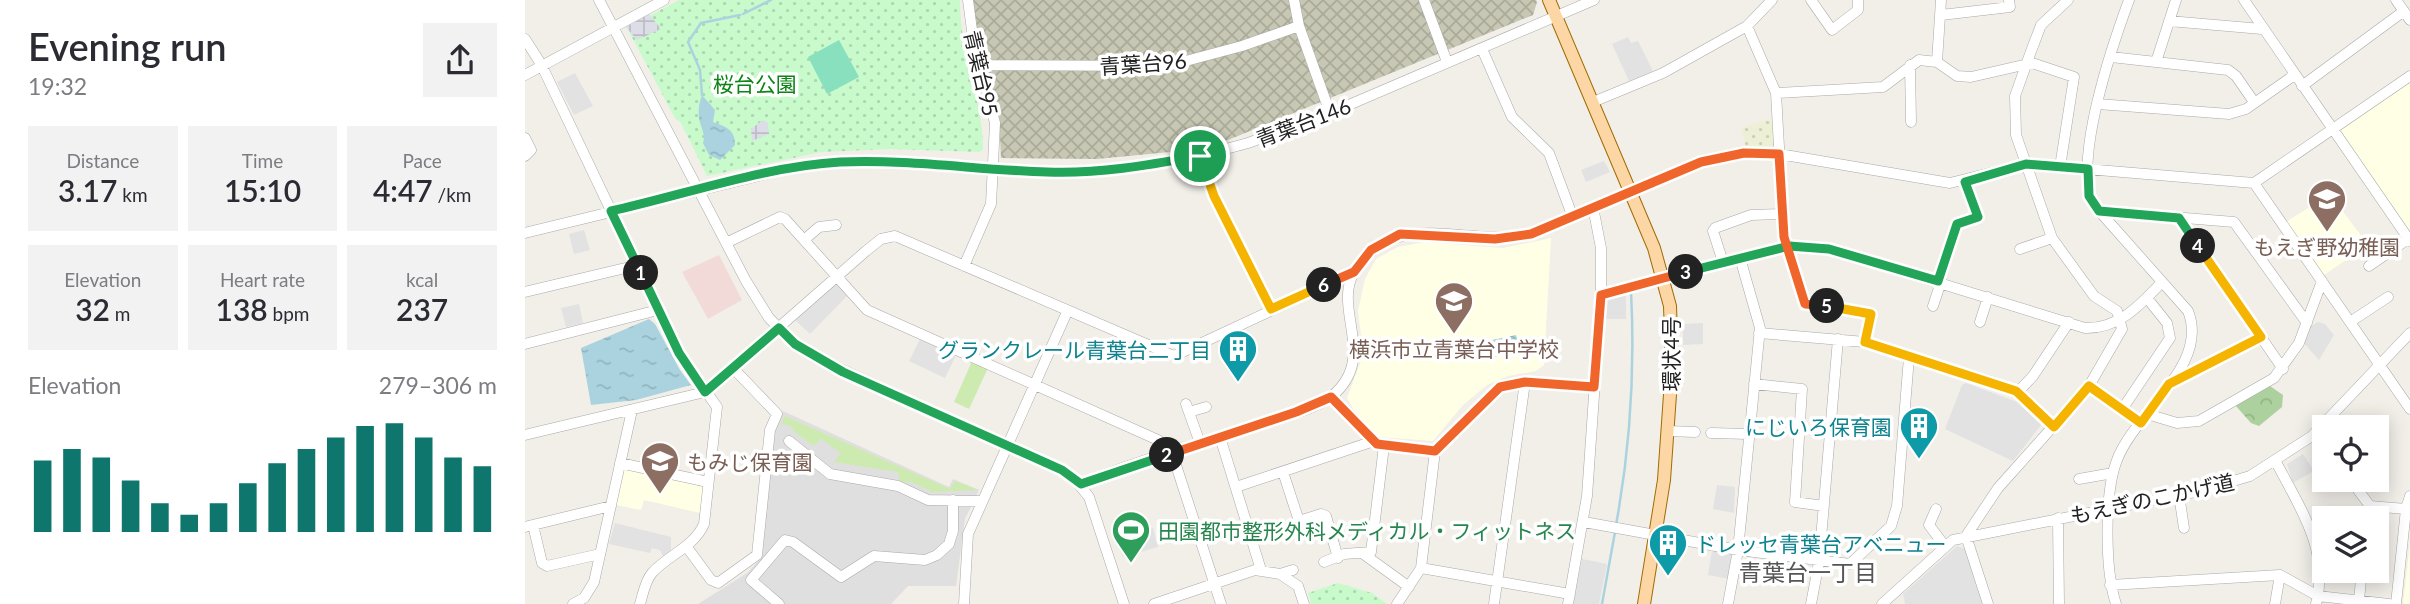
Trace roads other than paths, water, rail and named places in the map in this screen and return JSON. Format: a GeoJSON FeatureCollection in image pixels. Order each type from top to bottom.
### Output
{"type":"FeatureCollection","features":[{"type":"Feature","properties":{"kind":"main road","name":"環状4号"},"geometry":{"type":"LineString","coordinates":[[1549,0],[1664,278],[1673,347],[1657,535],[1644,604]]}},
{"type":"Feature","properties":{"kind":"street"},"geometry":{"type":"LineString","coordinates":[[599,0],[701,190],[745,281],[779,328],[795,344],[843,372],[1062,470],[1081,484],[1100,524],[1124,604]]}},
{"type":"Feature","properties":{"kind":"street"},"geometry":{"type":"LineString","coordinates":[[525,75],[664,0]]}},
{"type":"Feature","properties":{"kind":"street","name":"青葉台95"},"geometry":{"type":"LineString","coordinates":[[964,266],[991,204],[995,123],[973,38],[968,0]]}},
{"type":"Feature","properties":{"kind":"street"},"geometry":{"type":"LineString","coordinates":[[1294,0],[1299,26],[1330,113]]}},
{"type":"Feature","properties":{"kind":"street"},"geometry":{"type":"LineString","coordinates":[[1424,0],[1447,62]]}},
{"type":"Feature","properties":{"kind":"street","name":"青葉台146"},"geometry":{"type":"LineString","coordinates":[[525,233],[787,169],[836,162],[889,161],[994,169],[1103,171],[1200,156],[1248,143],[1330,113],[1594,0]]}},
{"type":"Feature","properties":{"kind":"street"},"geometry":{"type":"LineString","coordinates":[[1593,102],[1663,72],[1747,26],[1772,0]]}},
{"type":"Feature","properties":{"kind":"street"},"geometry":{"type":"LineString","coordinates":[[1811,0],[1832,30],[1858,10],[1858,0]]}},
{"type":"Feature","properties":{"kind":"street"},"geometry":{"type":"LineString","coordinates":[[1937,62],[1941,0]]}},
{"type":"Feature","properties":{"kind":"street"},"geometry":{"type":"LineString","coordinates":[[1941,15],[2010,7],[2009,0]]}},
{"type":"Feature","properties":{"kind":"street"},"geometry":{"type":"LineString","coordinates":[[1988,604],[1966,536],[1997,488],[2089,386],[2119,338],[2120,320],[2117,312],[2094,296],[2052,238],[2016,135],[2015,96],[2041,25],[2068,0]]}},
{"type":"Feature","properties":{"kind":"street"},"geometry":{"type":"LineString","coordinates":[[2116,604],[2110,585],[2113,473],[2125,443],[2190,351],[2195,333],[2188,311],[2099,211],[2089,196],[2088,169],[2098,104],[2129,0]]}},
{"type":"Feature","properties":{"kind":"street"},"geometry":{"type":"LineString","coordinates":[[2156,62],[2176,0]]}},
{"type":"Feature","properties":{"kind":"street"},"geometry":{"type":"LineString","coordinates":[[2244,0],[2293,76],[2409,240],[2369,266]]}},
{"type":"Feature","properties":{"kind":"street"},"geometry":{"type":"LineString","coordinates":[[2302,86],[2407,15],[2396,0]]}},
{"type":"Feature","properties":{"kind":"street"},"geometry":{"type":"LineString","coordinates":[[2169,21],[2262,29]]}},
{"type":"Feature","properties":{"kind":"street","name":"青葉台96"},"geometry":{"type":"LineString","coordinates":[[981,65],[1167,66],[1233,49],[1299,26]]}},
{"type":"Feature","properties":{"kind":"street"},"geometry":{"type":"LineString","coordinates":[[1747,26],[1776,93],[1784,237],[1805,304],[1871,314],[1865,342]]}},
{"type":"Feature","properties":{"kind":"street"},"geometry":{"type":"LineString","coordinates":[[525,39],[541,64],[679,353],[717,407],[700,533],[652,573],[642,603]]}},
{"type":"Feature","properties":{"kind":"street"},"geometry":{"type":"LineString","coordinates":[[1482,49],[1512,117],[1549,152],[1572,215]]}},
{"type":"Feature","properties":{"kind":"street"},"geometry":{"type":"LineString","coordinates":[[2111,57],[2228,71],[2237,76],[2254,102]]}},
{"type":"Feature","properties":{"kind":"street"},"geometry":{"type":"LineString","coordinates":[[1776,93],[1883,87],[1919,60],[1937,62],[1957,76],[1964,77],[2027,64],[2074,77],[2060,167]]}},
{"type":"Feature","properties":{"kind":"street"},"geometry":{"type":"LineString","coordinates":[[1910,65],[1911,122]]}},
{"type":"Feature","properties":{"kind":"street"},"geometry":{"type":"LineString","coordinates":[[2098,104],[2229,114],[2254,102],[2293,76]]}},
{"type":"Feature","properties":{"kind":"street"},"geometry":{"type":"LineString","coordinates":[[1081,484],[1296,412],[1331,397],[1343,382],[1354,359],[1349,298],[1354,272],[1371,250],[1400,234],[1512,238],[1531,234],[1701,162],[1744,153],[1779,154],[1951,183],[1965,182],[2026,164],[2254,183],[2410,76]]}},
{"type":"Feature","properties":{"kind":"street"},"geometry":{"type":"LineString","coordinates":[[525,138],[531,150],[525,156]]}},
{"type":"Feature","properties":{"kind":"street"},"geometry":{"type":"LineString","coordinates":[[1200,156],[1214,196],[1271,309]]}},
{"type":"Feature","properties":{"kind":"street"},"geometry":{"type":"LineString","coordinates":[[1933,306],[1957,224],[1978,217],[1965,182]]}},
{"type":"Feature","properties":{"kind":"street"},"geometry":{"type":"LineString","coordinates":[[2254,183],[2410,409]]}},
{"type":"Feature","properties":{"kind":"street"},"geometry":{"type":"LineString","coordinates":[[1421,568],[1569,599],[1584,522],[1601,295],[1601,248],[1593,207]]}},
{"type":"Feature","properties":{"kind":"street"},"geometry":{"type":"LineString","coordinates":[[2099,211],[2234,222],[2307,323]]}},
{"type":"Feature","properties":{"kind":"street"},"geometry":{"type":"LineString","coordinates":[[1723,262],[1713,232],[1715,228],[1751,215],[1783,214]]}},
{"type":"Feature","properties":{"kind":"street"},"geometry":{"type":"LineString","coordinates":[[726,243],[780,217],[867,310],[1158,440],[1171,453],[1221,604]]}},
{"type":"Feature","properties":{"kind":"street"},"geometry":{"type":"LineString","coordinates":[[2179,218],[2283,369]]}},
{"type":"Feature","properties":{"kind":"street"},"geometry":{"type":"LineString","coordinates":[[804,240],[819,227],[836,225]]}},
{"type":"Feature","properties":{"kind":"street"},"geometry":{"type":"LineString","coordinates":[[525,435],[705,392],[881,239],[895,236],[1174,356],[1354,272]]}},
{"type":"Feature","properties":{"kind":"street"},"geometry":{"type":"LineString","coordinates":[[2020,249],[2052,238]]}},
{"type":"Feature","properties":{"kind":"street"},"geometry":{"type":"LineString","coordinates":[[1601,295],[1789,246],[1829,249],[2069,322],[2100,328],[2120,320],[2162,282]]}},
{"type":"Feature","properties":{"kind":"street"},"geometry":{"type":"LineString","coordinates":[[1728,604],[1738,550],[1760,328],[1740,258]]}},
{"type":"Feature","properties":{"kind":"street"},"geometry":{"type":"LineString","coordinates":[[525,292],[638,265]]}},
{"type":"Feature","properties":{"kind":"street"},"geometry":{"type":"LineString","coordinates":[[2089,386],[2144,419],[2178,423],[2199,421],[2274,378],[2283,369],[2307,323],[2322,281]]}},
{"type":"Feature","properties":{"kind":"street"},"geometry":{"type":"LineString","coordinates":[[1980,321],[1988,297]]}},
{"type":"Feature","properties":{"kind":"street"},"geometry":{"type":"LineString","coordinates":[[2350,322],[2388,297]]}},
{"type":"Feature","properties":{"kind":"street"},"geometry":{"type":"LineString","coordinates":[[2123,408],[2170,338],[2168,323],[2147,298]]}},
{"type":"Feature","properties":{"kind":"street"},"geometry":{"type":"LineString","coordinates":[[525,344],[658,310]]}},
{"type":"Feature","properties":{"kind":"street"},"geometry":{"type":"LineString","coordinates":[[964,604],[968,534],[1067,312]]}},
{"type":"Feature","properties":{"kind":"street"},"geometry":{"type":"LineString","coordinates":[[2018,392],[2033,376],[2069,322]]}},
{"type":"Feature","properties":{"kind":"street"},"geometry":{"type":"LineString","coordinates":[[1759,333],[1865,342],[1990,381],[2018,392],[2054,427]]}},
{"type":"Feature","properties":{"kind":"street","name":"もえぎのこかげ道"},"geometry":{"type":"LineString","coordinates":[[1944,545],[1966,536],[2179,495],[2241,479],[2276,462],[2312,436],[2410,334]]}},
{"type":"Feature","properties":{"kind":"street"},"geometry":{"type":"LineString","coordinates":[[2169,384],[2261,337]]}},
{"type":"Feature","properties":{"kind":"street"},"geometry":{"type":"LineString","coordinates":[[1811,604],[1819,562],[1838,339]]}},
{"type":"Feature","properties":{"kind":"street"},"geometry":{"type":"LineString","coordinates":[[1584,522],[1738,550],[1850,564],[1891,526],[1897,506],[1909,357]]}},
{"type":"Feature","properties":{"kind":"street"},"geometry":{"type":"LineString","coordinates":[[686,546],[711,580],[718,583],[757,555],[770,430],[777,414],[733,368]]}},
{"type":"Feature","properties":{"kind":"street"},"geometry":{"type":"LineString","coordinates":[[1397,604],[1421,568],[1435,451],[1500,387],[1525,382],[1594,387]]}},
{"type":"Feature","properties":{"kind":"street"},"geometry":{"type":"LineString","coordinates":[[1494,604],[1525,382]]}},
{"type":"Feature","properties":{"kind":"street"},"geometry":{"type":"LineString","coordinates":[[1754,384],[1802,389],[1795,502],[1824,506]]}},
{"type":"Feature","properties":{"kind":"street"},"geometry":{"type":"LineString","coordinates":[[1331,397],[1374,441],[1384,446],[1435,451]]}},
{"type":"Feature","properties":{"kind":"street"},"geometry":{"type":"LineString","coordinates":[[1200,443],[1187,408],[1206,407]]}},
{"type":"Feature","properties":{"kind":"street"},"geometry":{"type":"LineString","coordinates":[[573,604],[587,601],[594,582],[632,410]]}},
{"type":"Feature","properties":{"kind":"street"},"geometry":{"type":"LineString","coordinates":[[1667,431],[1695,432]]}},
{"type":"Feature","properties":{"kind":"street"},"geometry":{"type":"LineString","coordinates":[[1711,433],[1749,434]]}},
{"type":"Feature","properties":{"kind":"street"},"geometry":{"type":"LineString","coordinates":[[1220,437],[1261,570]]}},
{"type":"Feature","properties":{"kind":"street"},"geometry":{"type":"LineString","coordinates":[[789,441],[830,474],[898,486],[928,499],[981,501]]}},
{"type":"Feature","properties":{"kind":"street"},"geometry":{"type":"LineString","coordinates":[[1236,487],[1374,441]]}},
{"type":"Feature","properties":{"kind":"street"},"geometry":{"type":"LineString","coordinates":[[1324,562],[1371,552],[1384,446]]}},
{"type":"Feature","properties":{"kind":"street"},"geometry":{"type":"LineString","coordinates":[[2276,462],[2316,539],[2320,561],[2317,600]]}},
{"type":"Feature","properties":{"kind":"street"},"geometry":{"type":"LineString","coordinates":[[620,463],[708,482]]}},
{"type":"Feature","properties":{"kind":"street"},"geometry":{"type":"LineString","coordinates":[[1283,472],[1299,521],[1321,514],[1325,516],[1338,558]]}},
{"type":"Feature","properties":{"kind":"street"},"geometry":{"type":"LineString","coordinates":[[2079,479],[2113,473]]}},
{"type":"Feature","properties":{"kind":"street"},"geometry":{"type":"LineString","coordinates":[[2360,492],[2370,506]]}},
{"type":"Feature","properties":{"kind":"street"},"geometry":{"type":"LineString","coordinates":[[2179,495],[2184,528]]}},
{"type":"Feature","properties":{"kind":"street"},"geometry":{"type":"LineString","coordinates":[[2396,604],[2406,509],[2410,496]]}},
{"type":"Feature","properties":{"kind":"street"},"geometry":{"type":"LineString","coordinates":[[779,604],[751,580],[785,540],[793,542],[841,578],[874,556],[925,560],[937,555],[949,544],[953,531],[953,500]]}},
{"type":"Feature","properties":{"kind":"street"},"geometry":{"type":"LineString","coordinates":[[600,554],[547,566],[542,563],[529,526],[611,506]]}},
{"type":"Feature","properties":{"kind":"street"},"geometry":{"type":"LineString","coordinates":[[2389,508],[2406,509]]}},
{"type":"Feature","properties":{"kind":"street"},"geometry":{"type":"LineString","coordinates":[[1882,604],[1944,545],[1931,531],[1932,512]]}},
{"type":"Feature","properties":{"kind":"street"},"geometry":{"type":"LineString","coordinates":[[2058,518],[2059,604]]}},
{"type":"Feature","properties":{"kind":"street"},"geometry":{"type":"LineString","coordinates":[[1362,553],[1409,587]]}},
{"type":"Feature","properties":{"kind":"street"},"geometry":{"type":"LineString","coordinates":[[1154,604],[1261,570],[1280,574],[1298,586],[1304,604]]}},
{"type":"Feature","properties":{"kind":"street"},"geometry":{"type":"LineString","coordinates":[[1280,574],[1293,570]]}},
{"type":"Feature","properties":{"kind":"street"},"geometry":{"type":"LineString","coordinates":[[2275,604],[2280,575]]}},
{"type":"Feature","properties":{"kind":"street"},"geometry":{"type":"LineString","coordinates":[[2110,585],[2280,575],[2317,600],[2359,600],[2389,604]]}},
{"type":"Feature","properties":{"kind":"street"},"geometry":{"type":"LineString","coordinates":[[2359,600],[2361,583]]}},
{"type":"Feature","properties":{"kind":"street"},"geometry":{"type":"LineString","coordinates":[[1893,595],[1903,604]]}},
{"type":"Feature","properties":{"kind":"water"},"geometry":{"type":"Polygon","coordinates":[[[702,95],[715,110],[713,122],[729,129],[735,140],[735,145],[720,160],[709,155],[703,143],[704,134],[699,119],[702,95]]]}},
{"type":"Feature","properties":{"kind":"water"},"geometry":{"type":"Polygon","coordinates":[[[649,319],[655,324],[691,385],[636,400],[591,405],[581,348],[649,319]]]}},
{"type":"Feature","properties":{"kind":"water"},"geometry":{"type":"Polygon","coordinates":[[[1516,335],[1520,351],[1486,359],[1482,342],[1516,335]]]}},
{"type":"Feature","properties":{"kind":"waterway"},"geometry":{"type":"LineString","coordinates":[[743,14],[771,0]]}},
{"type":"Feature","properties":{"kind":"waterway"},"geometry":{"type":"LineString","coordinates":[[702,95],[700,70],[688,42],[701,23],[740,15]]}},
{"type":"Feature","properties":{"kind":"waterway"},"geometry":{"type":"LineString","coordinates":[[1616,525],[1630,408],[1631,291]]}},
{"type":"Feature","properties":{"kind":"waterway"},"geometry":{"type":"LineString","coordinates":[[1602,604],[1615,532]]}},
{"type":"Feature","properties":{"kind":"place","name":"もえぎ野幼稚園"},"geometry":{"type":"Point","coordinates":[2327,233]}},
{"type":"Feature","properties":{"kind":"place","name":"横浜市立青葉台中学校"},"geometry":{"type":"Point","coordinates":[1454,335]}},
{"type":"Feature","properties":{"kind":"place","name":"グランクレール青葉台二丁目"},"geometry":{"type":"Point","coordinates":[1238,383]}},
{"type":"Feature","properties":{"kind":"place","name":"にじいろ保育園"},"geometry":{"type":"Point","coordinates":[1919,460]}},
{"type":"Feature","properties":{"kind":"place","name":"もみじ保育園"},"geometry":{"type":"Point","coordinates":[660,495]}},
{"type":"Feature","properties":{"kind":"place","name":"田園都市整形外科メディカル・フィットネス"},"geometry":{"type":"Point","coordinates":[1131,564]}},
{"type":"Feature","properties":{"kind":"place","name":"ドレッセ青葉台アベニュー"},"geometry":{"type":"Point","coordinates":[1668,577]}},
{"type":"Feature","properties":{"kind":"district","name":"青葉台一丁目"},"geometry":{"type":"Point","coordinates":[1808,572]}},
{"type":"Feature","properties":{"kind":"park label","name":"桜台公園"},"geometry":{"type":"Point","coordinates":[755,83]}}]}
